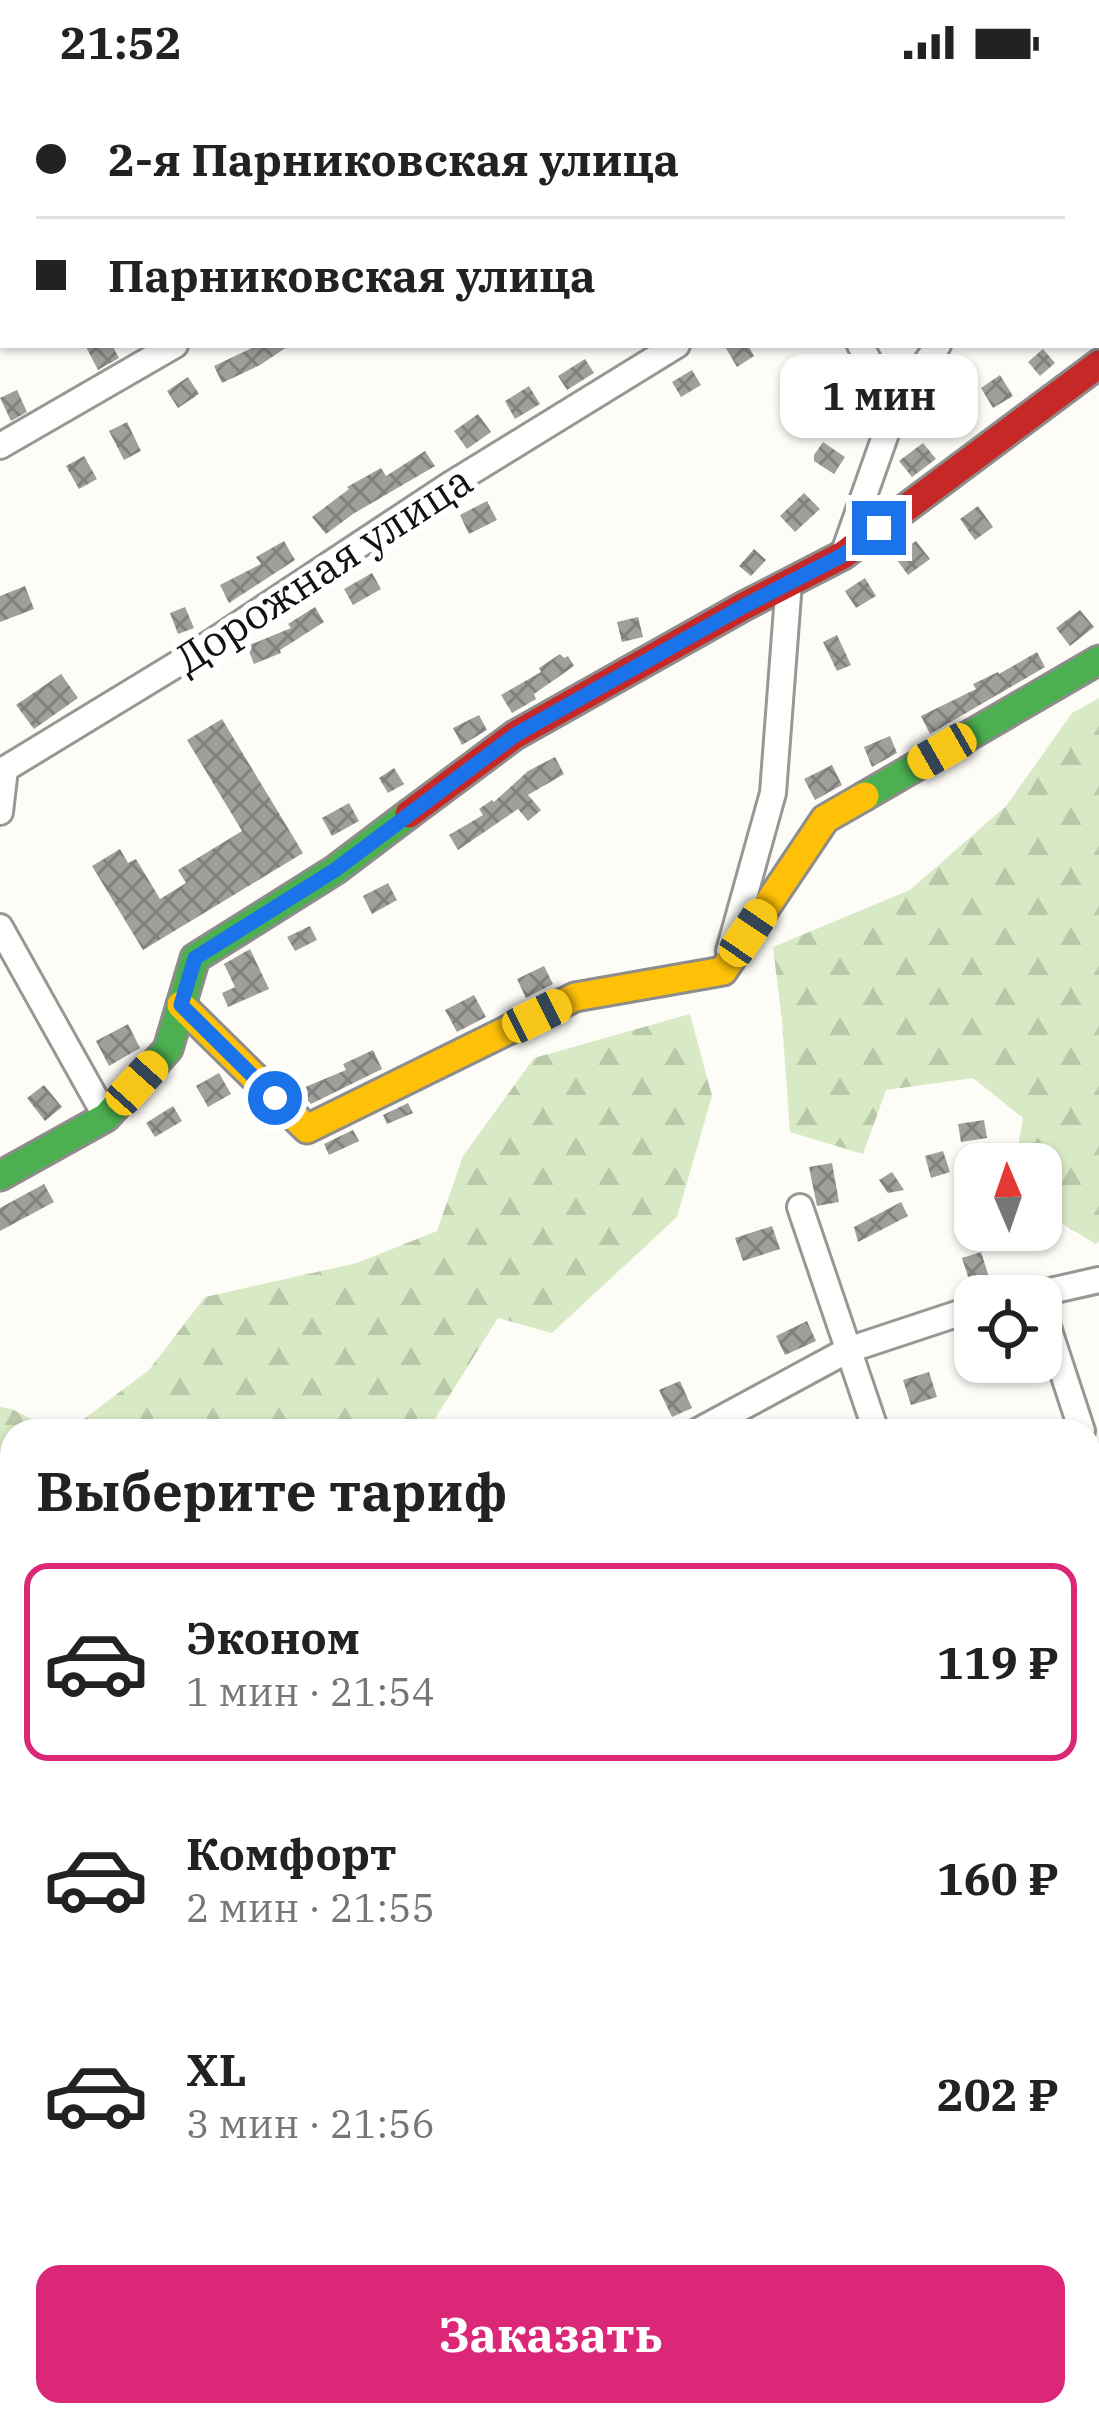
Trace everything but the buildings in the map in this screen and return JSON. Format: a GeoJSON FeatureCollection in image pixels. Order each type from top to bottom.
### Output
{"type":"FeatureCollection","features":[{"type":"Feature","properties":{"kind":"street"},"geometry":{"type":"LineString","coordinates":[[0,446],[170,348]]}},
{"type":"Feature","properties":{"kind":"street","name":"Дорожная улица"},"geometry":{"type":"LineString","coordinates":[[0,812],[2,766],[197,652],[448,486],[672,348]]}},
{"type":"Feature","properties":{"kind":"street"},"geometry":{"type":"LineString","coordinates":[[862,348],[895,408]]}},
{"type":"Feature","properties":{"kind":"street"},"geometry":{"type":"LineString","coordinates":[[843,555],[895,408],[936,348]]}},
{"type":"Feature","properties":{"kind":"street"},"geometry":{"type":"LineString","coordinates":[[0,1176],[106,1117],[168,1049],[195,958],[335,870],[515,735],[843,555],[1099,364]]}},
{"type":"Feature","properties":{"kind":"street"},"geometry":{"type":"LineString","coordinates":[[723,971],[773,793],[789,582]]}},
{"type":"Feature","properties":{"kind":"street"},"geometry":{"type":"LineString","coordinates":[[181,1005],[307,1130],[575,997],[723,971],[825,819],[1099,660]]}},
{"type":"Feature","properties":{"kind":"street"},"geometry":{"type":"LineString","coordinates":[[0,927],[106,1117]]}},
{"type":"Feature","properties":{"kind":"street"},"geometry":{"type":"LineString","coordinates":[[800,1207],[872,1419]]}},
{"type":"Feature","properties":{"kind":"street"},"geometry":{"type":"LineString","coordinates":[[1062,1291],[1099,1280]]}},
{"type":"Feature","properties":{"kind":"street"},"geometry":{"type":"LineString","coordinates":[[720,1419],[848,1350],[954,1316]]}},
{"type":"Feature","properties":{"kind":"street"},"geometry":{"type":"LineString","coordinates":[[1062,1373],[1078,1419]]}},
{"type":"Feature","properties":{"kind":"green space"},"geometry":{"type":"Polygon","coordinates":[[[1099,698],[1096,1244],[1062,1224],[1062,1143],[1019,1143],[1023,1118],[973,1078],[886,1090],[863,1154],[790,1132],[773,947],[910,890],[1006,806],[1072,713],[1099,698]]]}},
{"type":"Feature","properties":{"kind":"green space"},"geometry":{"type":"Polygon","coordinates":[[[690,1014],[712,1096],[677,1217],[552,1333],[498,1318],[435,1419],[84,1419],[149,1370],[205,1297],[357,1263],[437,1231],[463,1156],[534,1058],[690,1014]]]}},
{"type":"Feature","properties":{"kind":"green space"},"geometry":{"type":"Polygon","coordinates":[[[0,1407],[32,1419],[0,1419],[0,1407]]]}},
{"type":"Feature","properties":{"kind":"traffic: fast"},"geometry":{"type":"LineString","coordinates":[[865,796],[1099,660]]}},
{"type":"Feature","properties":{"kind":"traffic: fast"},"geometry":{"type":"LineString","coordinates":[[0,1176],[106,1117],[168,1049],[195,958],[335,870],[409,814]]}},
{"type":"Feature","properties":{"kind":"traffic: slow"},"geometry":{"type":"LineString","coordinates":[[181,1005],[307,1129],[575,997],[723,971],[825,819],[865,796]]}},
{"type":"Feature","properties":{"kind":"traffic: jam"},"geometry":{"type":"LineString","coordinates":[[409,814],[515,735],[843,555],[1099,364]]}},
{"type":"Feature","properties":{"kind":"route"},"geometry":{"type":"LineString","coordinates":[[275,1098],[181,1005],[195,958],[335,870],[515,735],[843,555],[879,528]]}}]}
